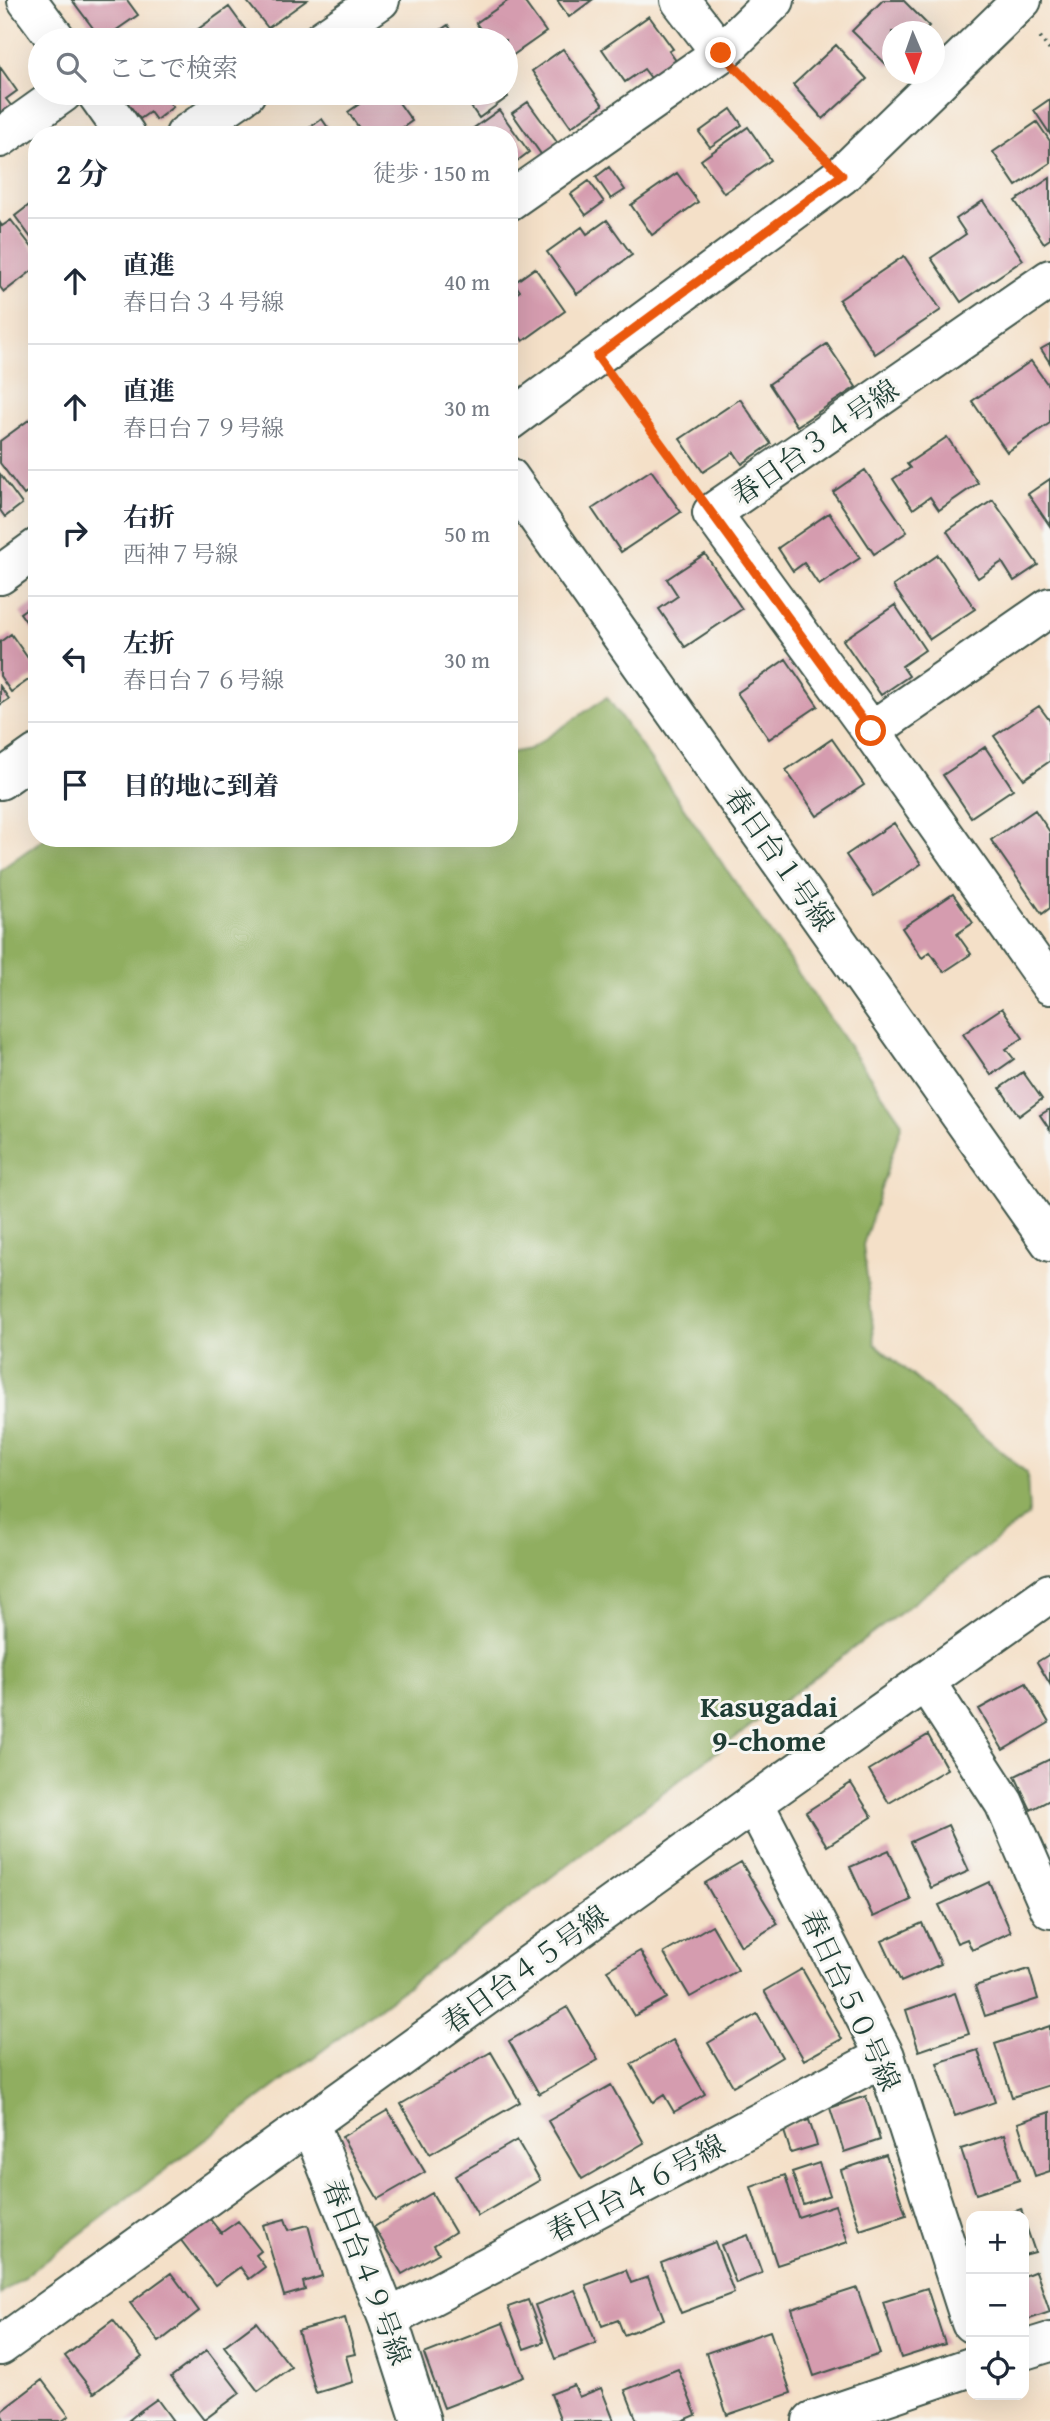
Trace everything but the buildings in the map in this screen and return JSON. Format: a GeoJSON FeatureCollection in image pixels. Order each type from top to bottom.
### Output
{"type":"FeatureCollection","features":[{"type":"Feature","properties":{"kind":"street"},"geometry":{"type":"LineString","coordinates":[[27,0],[48,28]]}},
{"type":"Feature","properties":{"kind":"street"},"geometry":{"type":"LineString","coordinates":[[339,28],[380,0]]}},
{"type":"Feature","properties":{"kind":"street"},"geometry":{"type":"LineString","coordinates":[[680,0],[721,53]]}},
{"type":"Feature","properties":{"kind":"street"},"geometry":{"type":"LineString","coordinates":[[518,195],[721,53],[775,0]]}},
{"type":"Feature","properties":{"kind":"street"},"geometry":{"type":"LineString","coordinates":[[518,414],[842,175],[1022,0]]}},
{"type":"Feature","properties":{"kind":"street"},"geometry":{"type":"LineString","coordinates":[[0,138],[47,105]]}},
{"type":"Feature","properties":{"kind":"street"},"geometry":{"type":"LineString","coordinates":[[105,105],[120,126]]}},
{"type":"Feature","properties":{"kind":"street"},"geometry":{"type":"LineString","coordinates":[[198,126],[229,105]]}},
{"type":"Feature","properties":{"kind":"street","name":"春日台３４号線"},"geometry":{"type":"LineString","coordinates":[[1050,279],[712,513],[871,731],[1038,943],[1050,985]]}},
{"type":"Feature","properties":{"kind":"street","name":"春日台１号線"},"geometry":{"type":"LineString","coordinates":[[518,490],[1050,1241]]}},
{"type":"Feature","properties":{"kind":"street"},"geometry":{"type":"LineString","coordinates":[[871,731],[1050,607]]}},
{"type":"Feature","properties":{"kind":"street"},"geometry":{"type":"LineString","coordinates":[[0,780],[28,760]]}},
{"type":"Feature","properties":{"kind":"street","name":"春日台４５号線"},"geometry":{"type":"LineString","coordinates":[[0,2346],[1050,1593]]}},
{"type":"Feature","properties":{"kind":"street"},"geometry":{"type":"LineString","coordinates":[[925,1681],[1004,1803],[1050,1909]]}},
{"type":"Feature","properties":{"kind":"street","name":"春日台５０号線"},"geometry":{"type":"LineString","coordinates":[[754,1803],[885,2056],[966,2307]]}},
{"type":"Feature","properties":{"kind":"street","name":"春日台４６号線"},"geometry":{"type":"LineString","coordinates":[[387,2319],[885,2056]]}},
{"type":"Feature","properties":{"kind":"street","name":"春日台４９号線"},"geometry":{"type":"LineString","coordinates":[[310,2124],[387,2319],[421,2421]]}},
{"type":"Feature","properties":{"kind":"street"},"geometry":{"type":"LineString","coordinates":[[1029,2348],[1050,2342]]}},
{"type":"Feature","properties":{"kind":"street"},"geometry":{"type":"LineString","coordinates":[[813,2421],[966,2369]]}},
{"type":"Feature","properties":{"kind":"path"},"geometry":{"type":"LineString","coordinates":[[721,53],[842,175]]}},
{"type":"Feature","properties":{"kind":"path"},"geometry":{"type":"LineString","coordinates":[[597,356],[712,513]]}},
{"type":"Feature","properties":{"kind":"green space"},"geometry":{"type":"Polygon","coordinates":[[[607,697],[902,1123],[863,1245],[875,1344],[1027,1473],[1029,1515],[0,2295],[0,870],[32,847],[518,847],[518,751],[530,749],[607,697]]]}},
{"type":"Feature","properties":{"kind":"district","name":"Kasugadai 9-chome"},"geometry":{"type":"Point","coordinates":[769,1724]}},
{"type":"Feature","properties":{"kind":"route"},"geometry":{"type":"LineString","coordinates":[[721,53],[842,175],[597,356],[871,731]]}}]}
